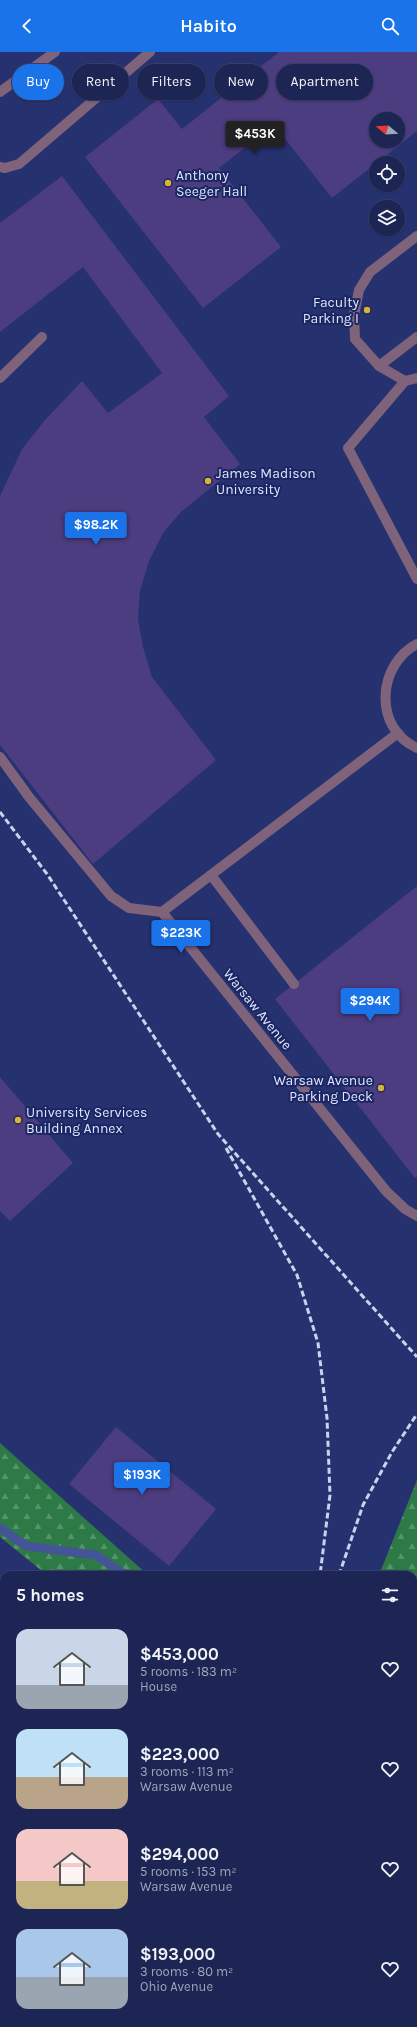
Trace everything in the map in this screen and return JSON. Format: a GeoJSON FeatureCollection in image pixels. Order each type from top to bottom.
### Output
{"type":"FeatureCollection","features":[{"type":"Feature","properties":{"kind":"street"},"geometry":{"type":"LineString","coordinates":[[0,92],[55,52]]}},
{"type":"Feature","properties":{"kind":"street"},"geometry":{"type":"LineString","coordinates":[[0,167],[5,168],[19,164],[150,52]]}},
{"type":"Feature","properties":{"kind":"street"},"geometry":{"type":"LineString","coordinates":[[405,381],[379,366],[355,339],[354,315],[358,290],[370,272],[417,236]]}},
{"type":"Feature","properties":{"kind":"street"},"geometry":{"type":"LineString","coordinates":[[0,378],[42,337]]}},
{"type":"Feature","properties":{"kind":"street"},"geometry":{"type":"LineString","coordinates":[[379,366],[417,337]]}},
{"type":"Feature","properties":{"kind":"street"},"geometry":{"type":"LineString","coordinates":[[417,378],[405,381],[348,448],[417,579]]}},
{"type":"Feature","properties":{"kind":"street"},"geometry":{"type":"LineString","coordinates":[[417,644],[395,662],[386,681],[385,694],[387,714],[398,733],[417,748]]}},
{"type":"Feature","properties":{"kind":"street"},"geometry":{"type":"LineString","coordinates":[[0,757],[30,797],[111,896],[129,908],[162,912],[398,733]]}},
{"type":"Feature","properties":{"kind":"street"},"geometry":{"type":"LineString","coordinates":[[211,875],[294,984]]}},
{"type":"Feature","properties":{"kind":"street","name":"Warsaw Avenue"},"geometry":{"type":"LineString","coordinates":[[162,912],[386,1191],[405,1209],[417,1216]]}},
{"type":"Feature","properties":{"kind":"green space"},"geometry":{"type":"Polygon","coordinates":[[[0,1443],[144,1571],[42,1571],[0,1537],[0,1443]]]}},
{"type":"Feature","properties":{"kind":"green space"},"geometry":{"type":"Polygon","coordinates":[[[417,1480],[417,1571],[381,1571],[417,1480]]]}},
{"type":"Feature","properties":{"kind":"building","name":"Anthony Seeger Hall"},"geometry":{"type":"Polygon","coordinates":[[[279,52],[417,52],[417,131],[405,140],[405,112],[369,112],[369,148],[395,148],[385,156],[369,156],[369,169],[332,198],[274,125],[219,168],[281,247],[203,308],[85,157],[157,100],[159,100],[182,129],[219,100],[268,100],[268,64],[264,64],[279,52]]]}},
{"type":"Feature","properties":{"kind":"building"},"geometry":{"type":"Polygon","coordinates":[[[62,176],[229,396],[204,417],[240,464],[181,512],[163,533],[149,561],[140,591],[138,619],[143,647],[152,677],[216,760],[93,864],[0,745],[0,496],[22,449],[45,420],[82,381],[108,413],[162,373],[83,267],[0,332],[0,223],[62,176]]]}},
{"type":"Feature","properties":{"kind":"building","name":"Warsaw Avenue Parking Deck"},"geometry":{"type":"Polygon","coordinates":[[[417,886],[417,1177],[415,1178],[275,999],[417,886]]]}},
{"type":"Feature","properties":{"kind":"building","name":"University Services Building Annex"},"geometry":{"type":"Polygon","coordinates":[[[0,1077],[73,1163],[10,1221],[0,1211],[0,1077]]]}},
{"type":"Feature","properties":{"kind":"building"},"geometry":{"type":"Polygon","coordinates":[[[116,1427],[216,1509],[169,1566],[69,1484],[116,1427]]]}},
{"type":"Feature","properties":{"kind":"waterway"},"geometry":{"type":"LineString","coordinates":[[0,1528],[26,1546],[96,1555],[119,1571]]}},
{"type":"Feature","properties":{"kind":"railway"},"geometry":{"type":"LineString","coordinates":[[0,812],[47,874],[218,1134],[417,1357]]}},
{"type":"Feature","properties":{"kind":"railway"},"geometry":{"type":"LineString","coordinates":[[226,1148],[297,1275],[318,1343],[327,1418],[330,1495],[320,1571]]}},
{"type":"Feature","properties":{"kind":"railway"},"geometry":{"type":"LineString","coordinates":[[340,1571],[363,1505],[392,1452],[417,1414]]}},
{"type":"Feature","properties":{"kind":"place","name":"Anthony Seeger Hall"},"geometry":{"type":"Point","coordinates":[168,183]}},
{"type":"Feature","properties":{"kind":"place","name":"Faculty Parking I"},"geometry":{"type":"Point","coordinates":[367,310]}},
{"type":"Feature","properties":{"kind":"place","name":"James Madison University"},"geometry":{"type":"Point","coordinates":[208,481]}},
{"type":"Feature","properties":{"kind":"place","name":"Warsaw Avenue Parking Deck"},"geometry":{"type":"Point","coordinates":[381,1088]}},
{"type":"Feature","properties":{"kind":"place","name":"University Services Building Annex"},"geometry":{"type":"Point","coordinates":[18,1120]}}]}
